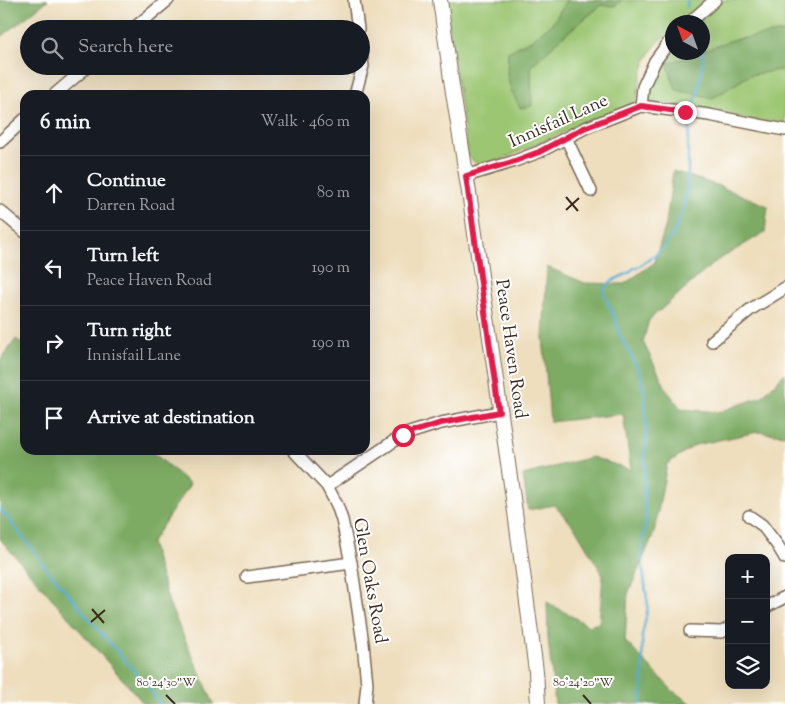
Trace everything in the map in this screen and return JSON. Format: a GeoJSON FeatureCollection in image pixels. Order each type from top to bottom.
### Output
{"type":"FeatureCollection","features":[{"type":"Feature","properties":{"kind":"main road","name":"Peace Haven Road"},"geometry":{"type":"LineString","coordinates":[[440,0],[515,512],[535,662],[538,704]]}},
{"type":"Feature","properties":{"kind":"street"},"geometry":{"type":"LineString","coordinates":[[144,20],[168,0]]}},
{"type":"Feature","properties":{"kind":"street"},"geometry":{"type":"LineString","coordinates":[[354,0],[357,20]]}},
{"type":"Feature","properties":{"kind":"street"},"geometry":{"type":"LineString","coordinates":[[698,15],[715,0]]}},
{"type":"Feature","properties":{"kind":"street"},"geometry":{"type":"LineString","coordinates":[[641,106],[643,87],[655,61],[665,47]]}},
{"type":"Feature","properties":{"kind":"street"},"geometry":{"type":"LineString","coordinates":[[60,90],[77,75]]}},
{"type":"Feature","properties":{"kind":"street"},"geometry":{"type":"LineString","coordinates":[[356,90],[361,75]]}},
{"type":"Feature","properties":{"kind":"street","name":"Innisfail Lane"},"geometry":{"type":"LineString","coordinates":[[466,176],[539,152],[584,128],[641,106],[709,115],[785,130]]}},
{"type":"Feature","properties":{"kind":"street"},"geometry":{"type":"LineString","coordinates":[[0,142],[20,124]]}},
{"type":"Feature","properties":{"kind":"street"},"geometry":{"type":"LineString","coordinates":[[566,138],[591,191]]}},
{"type":"Feature","properties":{"kind":"street"},"geometry":{"type":"LineString","coordinates":[[0,211],[20,228]]}},
{"type":"Feature","properties":{"kind":"street"},"geometry":{"type":"LineString","coordinates":[[712,341],[751,309],[785,288]]}},
{"type":"Feature","properties":{"kind":"street"},"geometry":{"type":"LineString","coordinates":[[327,486],[403,435],[441,423],[499,412]]}},
{"type":"Feature","properties":{"kind":"street","name":"Glen Oaks Road"},"geometry":{"type":"LineString","coordinates":[[298,455],[327,486],[342,520],[351,563],[363,643],[367,684],[365,704]]}},
{"type":"Feature","properties":{"kind":"street"},"geometry":{"type":"LineString","coordinates":[[749,516],[762,525],[785,558]]}},
{"type":"Feature","properties":{"kind":"street"},"geometry":{"type":"LineString","coordinates":[[247,577],[351,563]]}},
{"type":"Feature","properties":{"kind":"street"},"geometry":{"type":"LineString","coordinates":[[770,605],[785,597]]}},
{"type":"Feature","properties":{"kind":"street"},"geometry":{"type":"LineString","coordinates":[[690,631],[722,632],[725,630]]}},
{"type":"Feature","properties":{"kind":"green space"},"geometry":{"type":"Polygon","coordinates":[[[0,0],[48,0],[23,20],[20,20],[20,22],[0,38],[0,0]]]}},
{"type":"Feature","properties":{"kind":"green space"},"geometry":{"type":"Polygon","coordinates":[[[445,0],[566,0],[554,22],[531,40],[518,46],[531,84],[531,66],[563,36],[602,5],[615,6],[622,0],[706,0],[688,15],[665,15],[665,36],[647,59],[635,105],[594,119],[498,161],[477,164],[468,156],[445,0]]]}},
{"type":"Feature","properties":{"kind":"green space"},"geometry":{"type":"Polygon","coordinates":[[[566,0],[622,0],[615,6],[601,5],[563,36],[531,66],[532,106],[520,108],[511,90],[507,76],[508,52],[531,40],[554,22],[566,0]]]}},
{"type":"Feature","properties":{"kind":"green space"},"geometry":{"type":"Polygon","coordinates":[[[721,0],[785,0],[785,32],[732,40],[710,48],[710,15],[703,15],[721,0]]]}},
{"type":"Feature","properties":{"kind":"green space"},"geometry":{"type":"Polygon","coordinates":[[[785,32],[785,69],[750,75],[713,98],[676,90],[667,64],[679,60],[710,60],[710,48],[732,40],[785,32]]]}},
{"type":"Feature","properties":{"kind":"green space"},"geometry":{"type":"Polygon","coordinates":[[[665,53],[665,60],[679,60],[667,64],[713,98],[750,75],[785,69],[785,127],[676,105],[650,103],[647,91],[650,76],[665,53]]]}},
{"type":"Feature","properties":{"kind":"green space"},"geometry":{"type":"Polygon","coordinates":[[[673,171],[719,186],[768,206],[765,232],[715,262],[649,320],[643,342],[667,390],[681,409],[719,412],[761,397],[785,373],[785,435],[758,432],[695,445],[667,464],[654,533],[628,594],[625,641],[673,691],[692,704],[555,704],[548,639],[547,602],[589,626],[599,623],[603,575],[575,528],[554,505],[528,510],[523,475],[592,457],[631,470],[623,414],[550,422],[543,337],[547,267],[585,283],[624,284],[654,263],[666,224],[673,171]]]}},
{"type":"Feature","properties":{"kind":"green space"},"geometry":{"type":"Polygon","coordinates":[[[16,339],[20,342],[20,455],[156,455],[190,484],[151,543],[170,606],[214,704],[144,704],[0,539],[0,361],[16,339]]]}},
{"type":"Feature","properties":{"kind":"waterway"},"geometry":{"type":"LineString","coordinates":[[687,7],[688,0]]}},
{"type":"Feature","properties":{"kind":"waterway"},"geometry":{"type":"LineString","coordinates":[[693,107],[703,60]]}},
{"type":"Feature","properties":{"kind":"waterway"},"geometry":{"type":"LineString","coordinates":[[641,704],[643,680],[642,636],[648,605],[642,549],[646,523],[644,494],[647,441],[645,394],[639,371],[620,335],[604,290],[613,280],[627,274],[653,257],[662,249],[673,234],[682,211],[688,185],[688,141],[691,120]]}},
{"type":"Feature","properties":{"kind":"waterway"},"geometry":{"type":"LineString","coordinates":[[0,508],[40,558],[41,562],[161,704]]}},
{"type":"Feature","properties":{"kind":"route"},"geometry":{"type":"LineString","coordinates":[[403,435],[441,423],[499,412],[466,176],[539,152],[584,128],[641,106],[685,112]]}}]}
